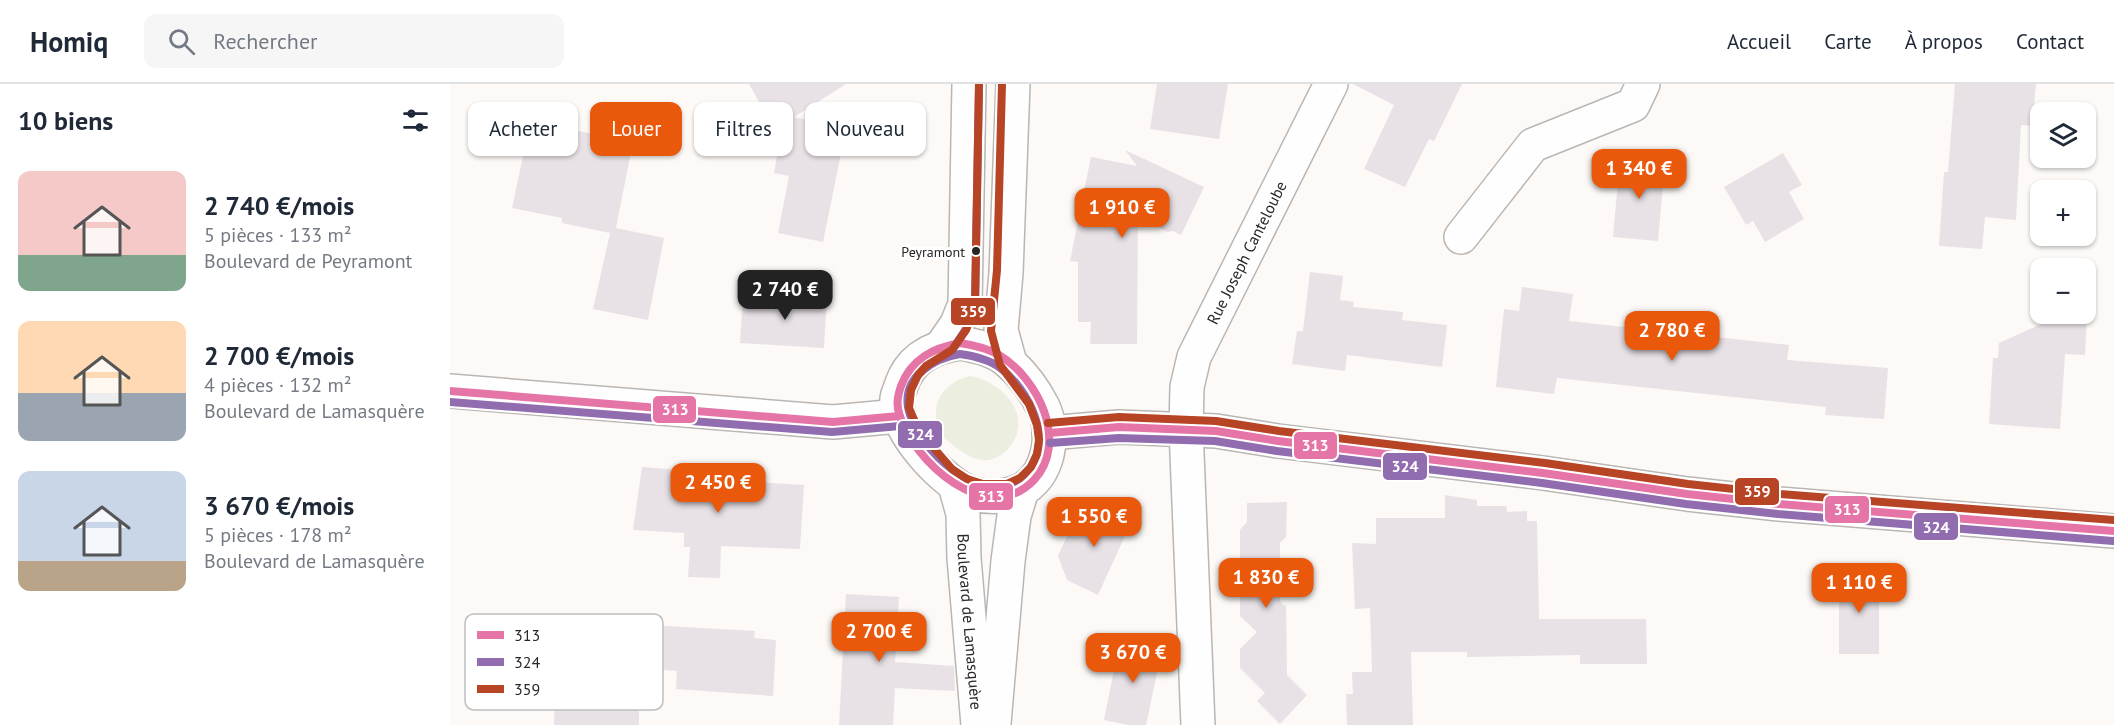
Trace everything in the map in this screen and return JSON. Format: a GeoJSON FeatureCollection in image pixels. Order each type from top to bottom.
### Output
{"type":"FeatureCollection","features":[{"type":"Feature","properties":{"kind":"street"},"geometry":{"type":"LineString","coordinates":[[942,346],[957,324],[965,304],[969,84]]}},
{"type":"Feature","properties":{"kind":"street"},"geometry":{"type":"LineString","coordinates":[[1010,363],[1001,330],[1006,273],[1013,84]]}},
{"type":"Feature","properties":{"kind":"street","name":"Rue Joseph Canteloube"},"geometry":{"type":"LineString","coordinates":[[1198,725],[1185,429],[1187,387],[1194,357],[1331,84]]}},
{"type":"Feature","properties":{"kind":"street"},"geometry":{"type":"LineString","coordinates":[[1461,237],[1533,145],[1633,105],[1643,84]]}},
{"type":"Feature","properties":{"kind":"street"},"geometry":{"type":"LineString","coordinates":[[960,343],[980,346],[1010,363],[1029,383],[1044,409],[1049,450],[1043,468],[1022,490],[1005,496],[972,494],[955,485],[934,466],[912,440],[899,416],[897,399],[904,376],[916,361],[930,350],[942,346],[960,343]]}},
{"type":"Feature","properties":{"kind":"street"},"geometry":{"type":"LineString","coordinates":[[450,391],[833,422],[899,416]]}},
{"type":"Feature","properties":{"kind":"street"},"geometry":{"type":"LineString","coordinates":[[1048,433],[1119,427],[1216,431],[1710,497],[2114,531]]}},
{"type":"Feature","properties":{"kind":"street","name":"Boulevard de Lamasquère"},"geometry":{"type":"LineString","coordinates":[[955,485],[963,514],[964,558],[978,725]]}},
{"type":"Feature","properties":{"kind":"street","name":"Boulevard de Lamasquère"},"geometry":{"type":"LineString","coordinates":[[994,725],[1008,561],[1014,516],[1022,490]]}},
{"type":"Feature","properties":{"kind":"shaded area"},"geometry":{"type":"Polygon","coordinates":[[[970,376],[994,385],[1004,393],[1017,413],[1019,425],[1016,437],[1008,449],[994,459],[979,460],[965,454],[942,436],[937,428],[936,410],[941,396],[950,385],[970,376]]]}},
{"type":"Feature","properties":{"kind":"building"},"geometry":{"type":"Polygon","coordinates":[[[749,84],[846,84],[818,102],[805,102],[805,110],[794,117],[805,120],[805,156],[841,156],[823,242],[778,233],[789,176],[774,173],[777,156],[793,156],[793,102],[759,102],[749,84]]]}},
{"type":"Feature","properties":{"kind":"building"},"geometry":{"type":"Polygon","coordinates":[[[1157,84],[1228,84],[1219,139],[1150,129],[1157,84]]]}},
{"type":"Feature","properties":{"kind":"building"},"geometry":{"type":"Polygon","coordinates":[[[1353,84],[1462,84],[1434,141],[1429,139],[1405,187],[1364,169],[1394,105],[1353,84]]]}},
{"type":"Feature","properties":{"kind":"building"},"geometry":{"type":"Polygon","coordinates":[[[1955,84],[2036,84],[2034,102],[2030,102],[2030,126],[2021,125],[2016,220],[1985,217],[1982,249],[1939,246],[1944,172],[1948,172],[1955,84]]]}},
{"type":"Feature","properties":{"kind":"building"},"geometry":{"type":"Polygon","coordinates":[[[578,131],[590,133],[590,156],[630,156],[616,228],[664,238],[648,320],[593,309],[610,233],[562,223],[562,218],[512,208],[523,156],[578,156],[578,131]]]}},
{"type":"Feature","properties":{"kind":"building"},"geometry":{"type":"Polygon","coordinates":[[[1125,150],[1204,187],[1181,235],[1173,231],[1168,232],[1138,217],[1137,344],[1090,344],[1091,322],[1078,322],[1078,262],[1070,261],[1091,157],[1137,166],[1125,150]]]}},
{"type":"Feature","properties":{"kind":"building"},"geometry":{"type":"Polygon","coordinates":[[[1783,153],[1802,185],[1789,192],[1804,219],[1765,242],[1753,221],[1746,225],[1724,187],[1783,153]]]}},
{"type":"Feature","properties":{"kind":"building"},"geometry":{"type":"Polygon","coordinates":[[[1620,159],[1665,162],[1658,241],[1613,237],[1620,159]]]}},
{"type":"Feature","properties":{"kind":"building"},"geometry":{"type":"Polygon","coordinates":[[[1310,272],[1343,276],[1340,300],[1354,302],[1353,307],[1403,312],[1402,320],[1447,325],[1442,367],[1347,355],[1345,371],[1292,364],[1297,331],[1303,331],[1310,272]]]}},
{"type":"Feature","properties":{"kind":"building"},"geometry":{"type":"Polygon","coordinates":[[[1522,287],[1573,294],[1569,321],[1789,345],[1787,360],[1888,368],[1884,419],[1825,415],[1826,407],[1557,378],[1554,394],[1496,387],[1504,309],[1519,311],[1522,287]]]}},
{"type":"Feature","properties":{"kind":"building"},"geometry":{"type":"Polygon","coordinates":[[[790,294],[827,296],[824,348],[740,343],[743,297],[790,300],[790,294]]]}},
{"type":"Feature","properties":{"kind":"building"},"geometry":{"type":"Polygon","coordinates":[[[2041,324],[2087,324],[2085,355],[2065,354],[2060,429],[1989,424],[1993,358],[1998,358],[1999,343],[2041,324]]]}},
{"type":"Feature","properties":{"kind":"building"},"geometry":{"type":"Polygon","coordinates":[[[642,467],[709,472],[708,479],[804,485],[800,549],[721,546],[720,578],[688,577],[690,547],[684,547],[684,533],[633,530],[642,467]]]}},
{"type":"Feature","properties":{"kind":"building"},"geometry":{"type":"Polygon","coordinates":[[[1445,495],[1477,500],[1477,506],[1506,506],[1507,512],[1527,511],[1527,521],[1537,521],[1539,619],[1646,619],[1647,664],[1580,664],[1580,655],[1467,657],[1467,652],[1411,652],[1413,725],[1347,725],[1346,694],[1353,694],[1352,672],[1372,672],[1370,608],[1355,609],[1352,543],[1376,544],[1376,518],[1445,518],[1445,495]]]}},
{"type":"Feature","properties":{"kind":"building"},"geometry":{"type":"Polygon","coordinates":[[[1287,502],[1286,537],[1280,543],[1280,601],[1284,606],[1286,604],[1287,675],[1307,695],[1280,724],[1257,701],[1265,693],[1240,668],[1240,649],[1257,632],[1240,616],[1240,530],[1247,522],[1247,503],[1287,502]]]}},
{"type":"Feature","properties":{"kind":"building"},"geometry":{"type":"Polygon","coordinates":[[[1096,503],[1133,518],[1098,595],[1067,580],[1058,556],[1069,532],[1080,537],[1096,503]]]}},
{"type":"Feature","properties":{"kind":"building"},"geometry":{"type":"Polygon","coordinates":[[[1839,574],[1879,574],[1879,654],[1839,654],[1839,574]]]}},
{"type":"Feature","properties":{"kind":"building"},"geometry":{"type":"Polygon","coordinates":[[[846,594],[899,597],[895,662],[954,666],[955,691],[895,688],[893,725],[839,725],[846,594]]]}},
{"type":"Feature","properties":{"kind":"building"},"geometry":{"type":"Polygon","coordinates":[[[663,626],[755,631],[754,638],[776,640],[773,696],[676,689],[677,671],[663,670],[663,626]]]}},
{"type":"Feature","properties":{"kind":"building"},"geometry":{"type":"Polygon","coordinates":[[[1120,640],[1162,649],[1146,725],[1128,725],[1104,720],[1120,640]]]}},
{"type":"Feature","properties":{"kind":"building"},"geometry":{"type":"Polygon","coordinates":[[[555,710],[639,710],[639,725],[554,725],[555,710]]]}},
{"type":"Feature","properties":{"kind":"transit line","name":"324"},"geometry":{"type":"LineString","coordinates":[[951,352],[966,329],[975,305],[979,84]]}},
{"type":"Feature","properties":{"kind":"transit line","name":"359"},"geometry":{"type":"LineString","coordinates":[[979,84],[975,307],[966,330],[952,350],[926,366],[918,375],[911,390],[909,408],[919,431],[952,469],[967,479],[983,484],[1007,484],[1020,478],[1031,467],[1037,454],[1039,440],[1037,425],[1029,404],[1000,365],[991,331],[997,270],[1002,84]]}},
{"type":"Feature","properties":{"kind":"transit line","name":"313"},"geometry":{"type":"LineString","coordinates":[[960,343],[990,350],[1013,365],[1026,379],[1044,412],[1049,430],[1049,448],[1044,465],[1034,480],[1015,493],[995,497],[974,493],[954,483],[919,451],[899,413],[898,402],[901,386],[917,362],[941,348],[960,343]]}},
{"type":"Feature","properties":{"kind":"transit line","name":"324"},"geometry":{"type":"LineString","coordinates":[[960,354],[981,358],[999,367],[1020,389],[1035,417],[1039,433],[1034,462],[1024,475],[1008,485],[990,486],[972,481],[954,471],[937,457],[913,423],[908,407],[910,386],[931,364],[960,354]]}},
{"type":"Feature","properties":{"kind":"transit line","name":"313"},"geometry":{"type":"LineString","coordinates":[[450,391],[833,422],[899,416]]}},
{"type":"Feature","properties":{"kind":"transit line","name":"324"},"geometry":{"type":"LineString","coordinates":[[450,402],[832,432],[900,426]]}},
{"type":"Feature","properties":{"kind":"transit line","name":"359"},"geometry":{"type":"LineString","coordinates":[[1048,423],[1119,417],[1216,421],[1279,431],[1545,463],[1688,484],[1780,494],[2114,520]]}},
{"type":"Feature","properties":{"kind":"transit line","name":"313"},"geometry":{"type":"LineString","coordinates":[[1049,433],[1119,427],[1216,431],[1687,494],[1779,504],[2114,531]]}},
{"type":"Feature","properties":{"kind":"transit line","name":"324"},"geometry":{"type":"LineString","coordinates":[[1050,443],[1119,438],[1215,441],[1686,504],[1778,514],[2113,541]]}},
{"type":"Feature","properties":{"kind":"place","name":"Peyramont"},"geometry":{"type":"Point","coordinates":[976,251]}}]}
